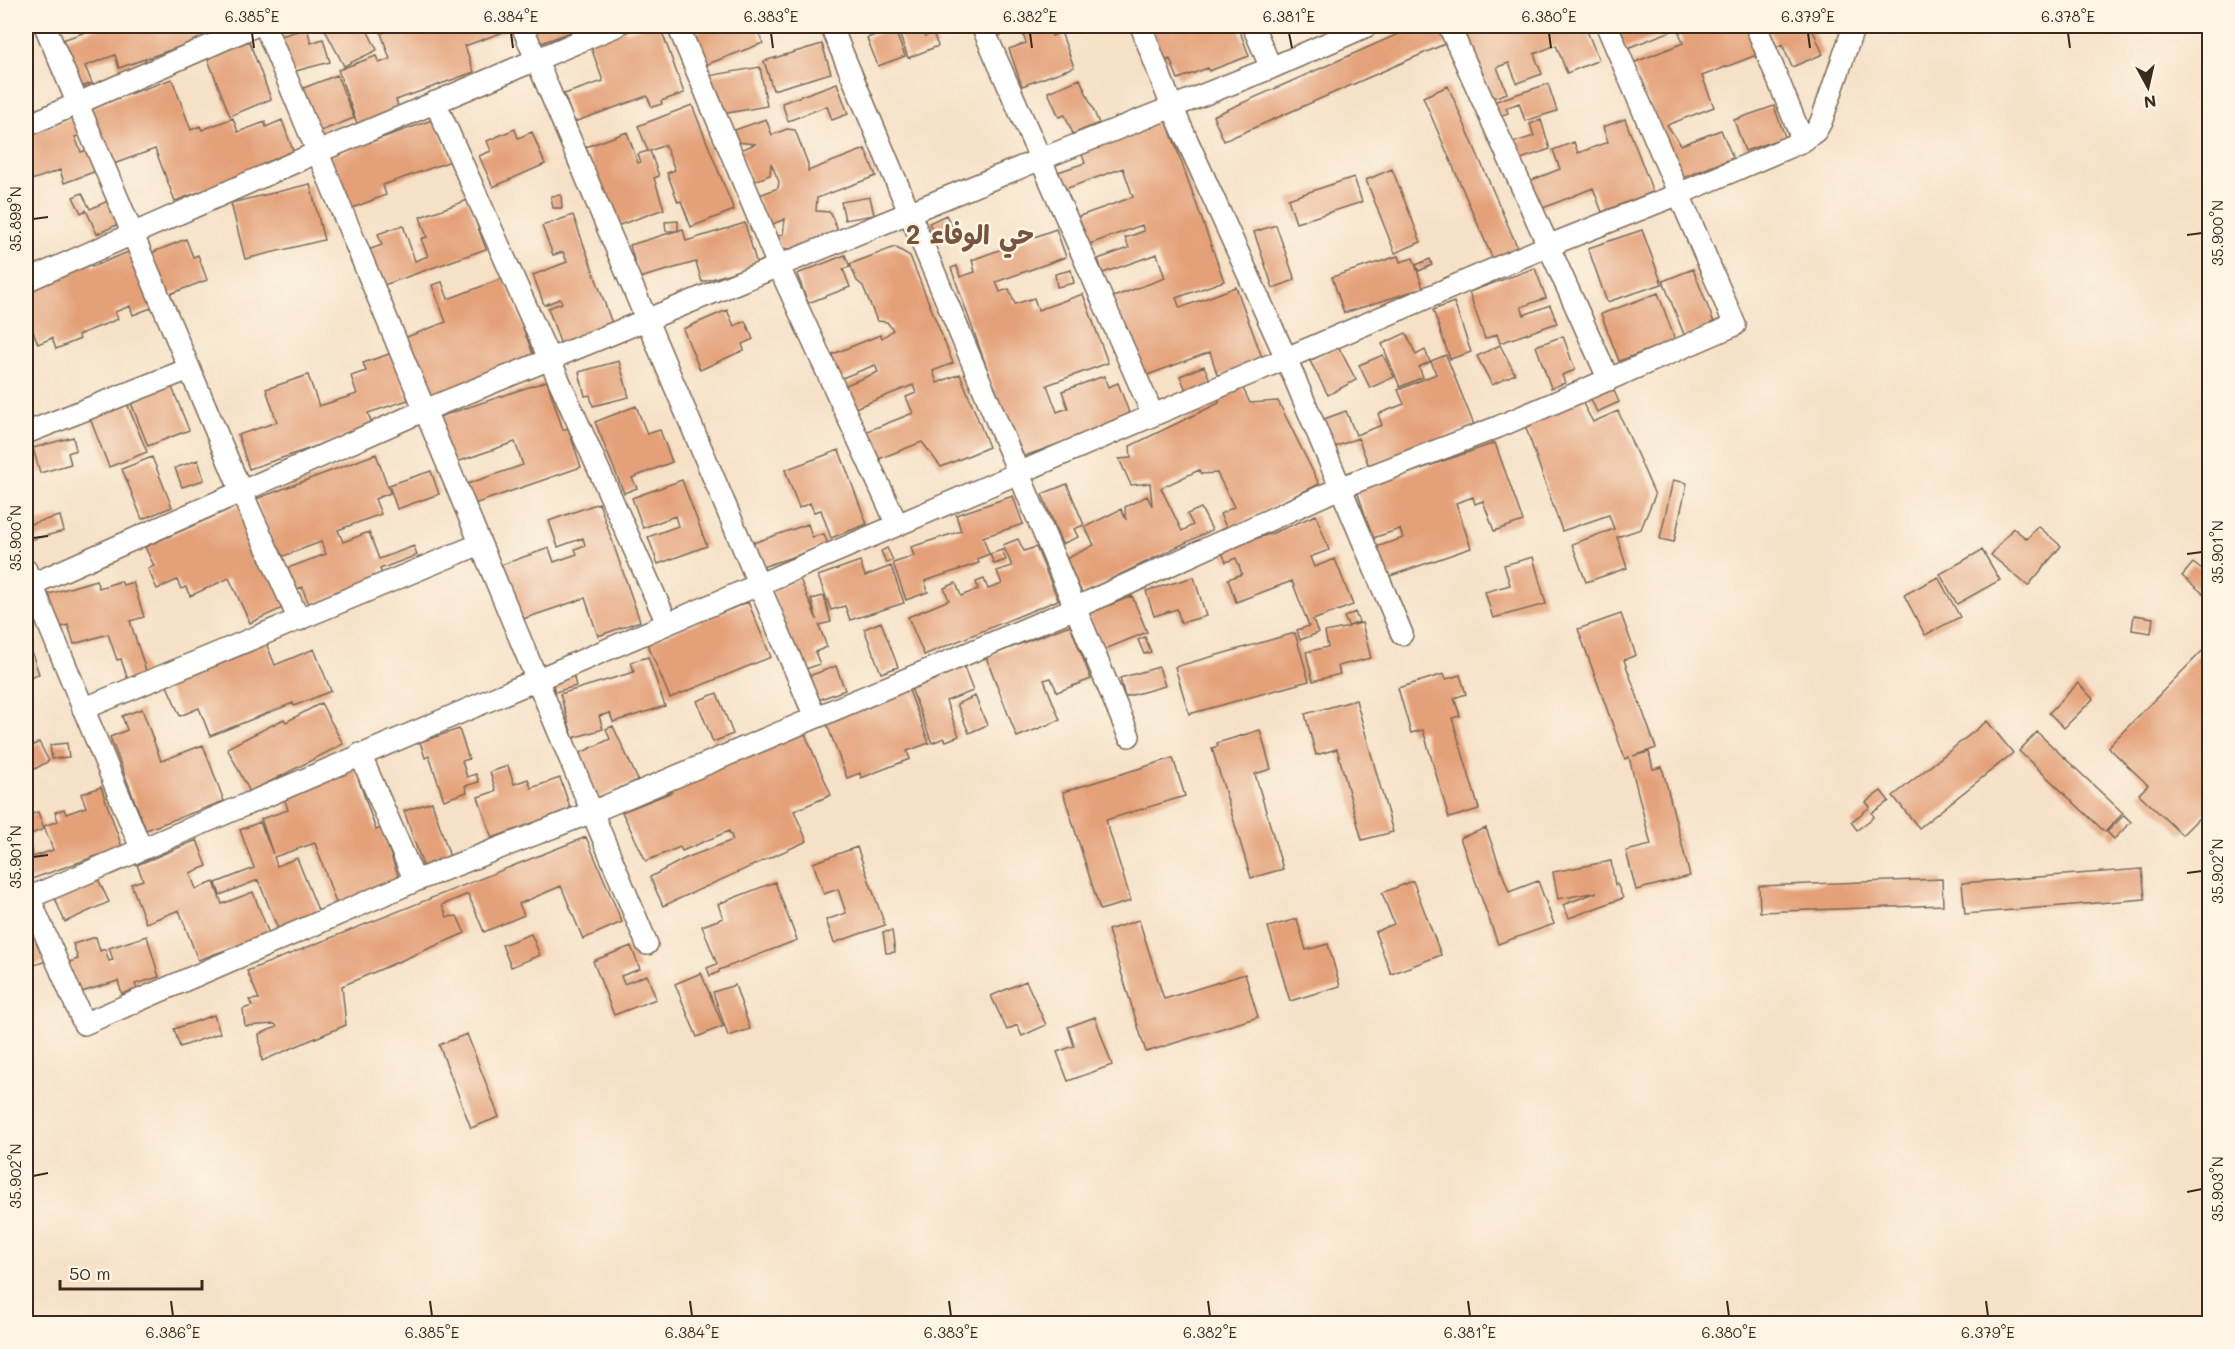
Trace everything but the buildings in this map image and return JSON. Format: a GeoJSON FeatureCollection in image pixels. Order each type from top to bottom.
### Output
{"type":"FeatureCollection","features":[{"type":"Feature","properties":{"kind":"street"},"geometry":{"type":"LineString","coordinates":[[45,26],[241,491],[299,620]]}},
{"type":"Feature","properties":{"kind":"street"},"geometry":{"type":"LineString","coordinates":[[26,126],[255,26]]}},
{"type":"Feature","properties":{"kind":"street"},"geometry":{"type":"LineString","coordinates":[[265,26],[647,944]]}},
{"type":"Feature","properties":{"kind":"street"},"geometry":{"type":"LineString","coordinates":[[522,26],[815,717]]}},
{"type":"Feature","properties":{"kind":"street"},"geometry":{"type":"LineString","coordinates":[[26,281],[318,152],[616,26]]}},
{"type":"Feature","properties":{"kind":"street"},"geometry":{"type":"LineString","coordinates":[[678,26],[778,265],[897,524]]}},
{"type":"Feature","properties":{"kind":"street"},"geometry":{"type":"LineString","coordinates":[[831,26],[1129,736]]}},
{"type":"Feature","properties":{"kind":"street"},"geometry":{"type":"LineString","coordinates":[[982,26],[1153,415]]}},
{"type":"Feature","properties":{"kind":"street"},"geometry":{"type":"LineString","coordinates":[[1141,26],[1172,107],[1286,358],[1402,634]]}},
{"type":"Feature","properties":{"kind":"street"},"geometry":{"type":"LineString","coordinates":[[1253,26],[1271,68]]}},
{"type":"Feature","properties":{"kind":"street"},"geometry":{"type":"LineString","coordinates":[[141,848],[27,580],[551,358],[1271,68],[1333,33],[1367,26]]}},
{"type":"Feature","properties":{"kind":"street"},"geometry":{"type":"LineString","coordinates":[[1449,26],[1550,245],[1609,380]]}},
{"type":"Feature","properties":{"kind":"street"},"geometry":{"type":"LineString","coordinates":[[1607,26],[1679,194],[1735,325],[1498,427],[1342,487],[1075,608],[592,812],[415,881],[84,1024],[27,898],[1550,245],[1679,194],[1803,141],[1816,131],[1821,122],[1854,26]]}},
{"type":"Feature","properties":{"kind":"street"},"geometry":{"type":"LineString","coordinates":[[1756,26],[1803,141]]}},
{"type":"Feature","properties":{"kind":"street"},"geometry":{"type":"LineString","coordinates":[[435,102],[551,358],[667,623]]}},
{"type":"Feature","properties":{"kind":"street"},"geometry":{"type":"LineString","coordinates":[[26,433],[189,369]]}},
{"type":"Feature","properties":{"kind":"street"},"geometry":{"type":"LineString","coordinates":[[83,710],[480,544]]}},
{"type":"Feature","properties":{"kind":"street"},"geometry":{"type":"LineString","coordinates":[[360,754],[415,881]]}},
{"type":"Feature","properties":{"kind":"district","name":"حي الوفاء 2"},"geometry":{"type":"Point","coordinates":[970,234]}}]}
